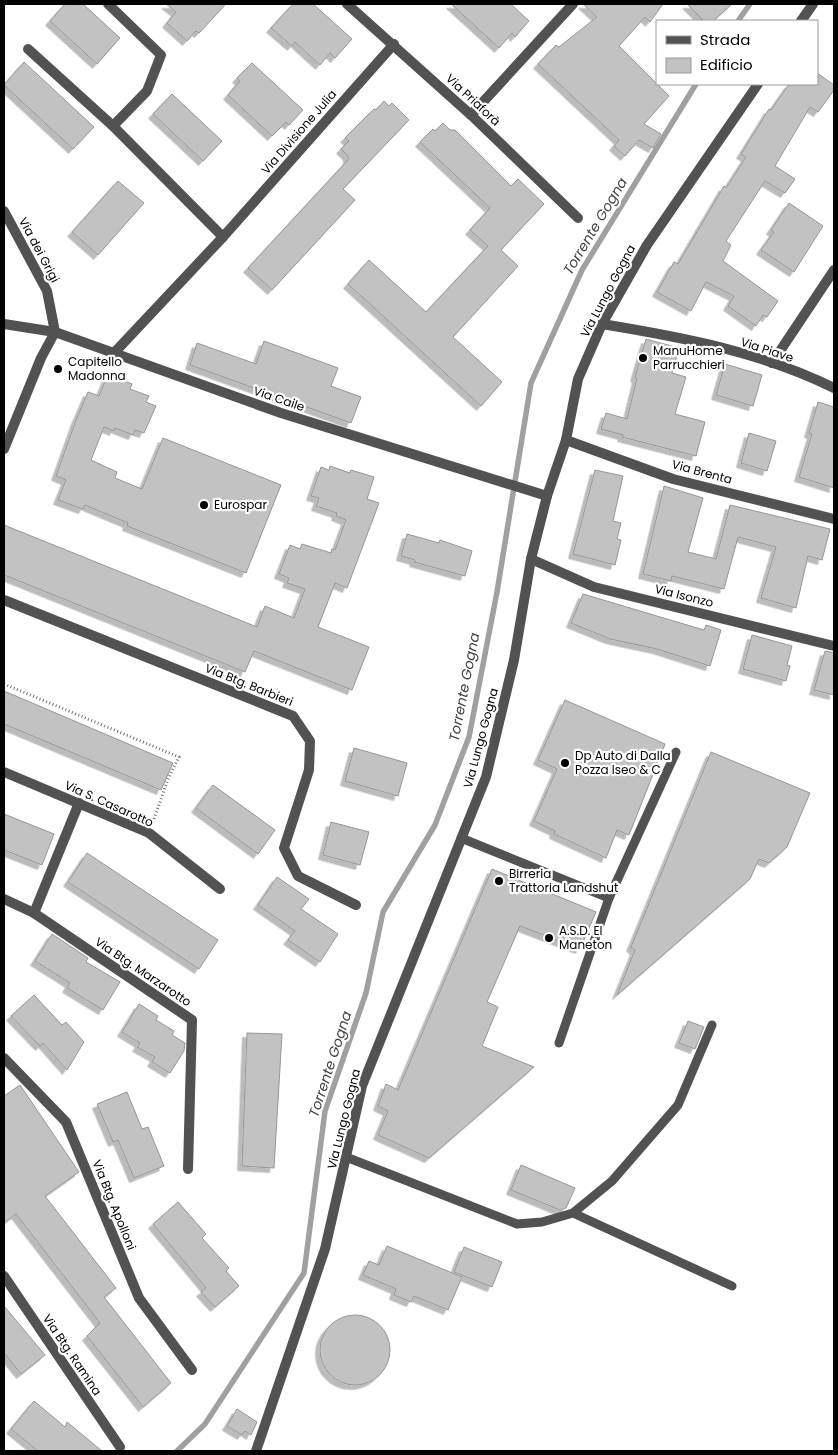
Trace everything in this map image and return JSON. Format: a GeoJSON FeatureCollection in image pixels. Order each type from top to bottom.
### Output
{"type":"FeatureCollection","features":[{"type":"Feature","properties":{"kind":"street"},"geometry":{"type":"LineString","coordinates":[[108,4],[161,54],[147,91],[113,126]]}},
{"type":"Feature","properties":{"kind":"street","name":"Via Priaforà"},"geometry":{"type":"LineString","coordinates":[[347,4],[394,44],[471,115],[578,218]]}},
{"type":"Feature","properties":{"kind":"street"},"geometry":{"type":"LineString","coordinates":[[471,115],[573,4]]}},
{"type":"Feature","properties":{"kind":"street"},"geometry":{"type":"LineString","coordinates":[[802,20],[813,4]]}},
{"type":"Feature","properties":{"kind":"street","name":"Via Divisione Julia"},"geometry":{"type":"LineString","coordinates":[[114,353],[223,237],[394,44]]}},
{"type":"Feature","properties":{"kind":"street"},"geometry":{"type":"LineString","coordinates":[[28,49],[113,126],[223,237]]}},
{"type":"Feature","properties":{"kind":"street","name":"Via Lungo Gogna"},"geometry":{"type":"LineString","coordinates":[[256,1451],[325,1248],[362,1086],[488,768],[514,660],[531,559],[547,496],[566,440],[578,379],[602,324],[646,245],[757,85]]}},
{"type":"Feature","properties":{"kind":"street","name":"Via dei Grigi"},"geometry":{"type":"LineString","coordinates":[[4,211],[47,291],[55,332]]}},
{"type":"Feature","properties":{"kind":"street"},"geometry":{"type":"LineString","coordinates":[[772,364],[834,270]]}},
{"type":"Feature","properties":{"kind":"street","name":"Via Caile"},"geometry":{"type":"LineString","coordinates":[[4,324],[55,332],[281,413],[547,496]]}},
{"type":"Feature","properties":{"kind":"street","name":"Via Piave"},"geometry":{"type":"LineString","coordinates":[[602,324],[691,339],[772,364],[834,388]]}},
{"type":"Feature","properties":{"kind":"street"},"geometry":{"type":"LineString","coordinates":[[4,449],[41,358],[55,332]]}},
{"type":"Feature","properties":{"kind":"street","name":"Via Brenta"},"geometry":{"type":"LineString","coordinates":[[566,440],[673,479],[834,519]]}},
{"type":"Feature","properties":{"kind":"street","name":"Via Isonzo"},"geometry":{"type":"LineString","coordinates":[[531,559],[594,587],[834,646]]}},
{"type":"Feature","properties":{"kind":"street","name":"Via Btg. Barbieri"},"geometry":{"type":"LineString","coordinates":[[4,600],[293,716],[310,741],[309,770],[284,848],[298,876],[356,905]]}},
{"type":"Feature","properties":{"kind":"street","name":"Via S. Casarotto"},"geometry":{"type":"LineString","coordinates":[[4,772],[148,834],[220,890]]}},
{"type":"Feature","properties":{"kind":"street"},"geometry":{"type":"LineString","coordinates":[[34,913],[79,804]]}},
{"type":"Feature","properties":{"kind":"street","name":"Via Btg. Marzarotto"},"geometry":{"type":"LineString","coordinates":[[4,899],[34,913],[192,1020],[188,1169]]}},
{"type":"Feature","properties":{"kind":"street","name":"Via Btg. Apolloni"},"geometry":{"type":"LineString","coordinates":[[4,1058],[66,1122],[139,1298],[192,1370]]}},
{"type":"Feature","properties":{"kind":"street","name":"Via Btg. Ramina"},"geometry":{"type":"LineString","coordinates":[[4,1276],[120,1448]]}},
{"type":"Feature","properties":{"kind":"lane"},"geometry":{"type":"LineString","coordinates":[[558,1043],[609,898],[676,752]]}},
{"type":"Feature","properties":{"kind":"lane"},"geometry":{"type":"LineString","coordinates":[[461,838],[609,898]]}},
{"type":"Feature","properties":{"kind":"lane"},"geometry":{"type":"LineString","coordinates":[[346,1157],[517,1224],[542,1222],[573,1214],[612,1181],[678,1105],[712,1025]]}},
{"type":"Feature","properties":{"kind":"lane"},"geometry":{"type":"LineString","coordinates":[[573,1214],[732,1286]]}},
{"type":"Feature","properties":{"kind":"path"},"geometry":{"type":"LineString","coordinates":[[4,684],[179,757],[168,779],[148,834]]}},
{"type":"Feature","properties":{"kind":"building"},"geometry":{"type":"Polygon","coordinates":[[[65,4],[83,4],[120,38],[97,64],[50,21],[65,4]]]}},
{"type":"Feature","properties":{"kind":"building"},"geometry":{"type":"Polygon","coordinates":[[[166,4],[226,4],[199,33],[196,31],[187,41],[167,23],[176,12],[166,4]]]}},
{"type":"Feature","properties":{"kind":"building"},"geometry":{"type":"Polygon","coordinates":[[[293,4],[313,4],[352,39],[335,58],[330,53],[320,65],[295,42],[292,46],[271,28],[293,4]]]}},
{"type":"Feature","properties":{"kind":"building"},"geometry":{"type":"Polygon","coordinates":[[[451,4],[511,4],[529,21],[515,37],[512,33],[499,48],[451,4]]]}},
{"type":"Feature","properties":{"kind":"building"},"geometry":{"type":"Polygon","coordinates":[[[583,4],[663,4],[650,22],[645,17],[619,46],[669,96],[644,124],[661,134],[653,148],[639,140],[625,156],[614,146],[619,140],[538,64],[556,45],[559,47],[597,17],[583,4]]]}},
{"type":"Feature","properties":{"kind":"building"},"geometry":{"type":"Polygon","coordinates":[[[687,4],[732,4],[714,20],[703,20],[687,4]]]}},
{"type":"Feature","properties":{"kind":"building"},"geometry":{"type":"Polygon","coordinates":[[[24,62],[94,127],[73,149],[4,85],[24,62]]]}},
{"type":"Feature","properties":{"kind":"building"},"geometry":{"type":"Polygon","coordinates":[[[252,63],[303,110],[289,125],[286,122],[272,136],[228,95],[240,81],[237,78],[252,63]]]}},
{"type":"Feature","properties":{"kind":"building"},"geometry":{"type":"Polygon","coordinates":[[[818,74],[834,85],[834,90],[818,112],[810,107],[775,166],[795,179],[785,193],[765,181],[726,241],[731,245],[723,261],[778,301],[767,317],[763,315],[756,326],[728,306],[734,296],[706,282],[691,311],[657,292],[674,262],[678,264],[724,186],[726,188],[746,157],[741,154],[769,109],[771,110],[788,85],[818,85],[818,74]]]}},
{"type":"Feature","properties":{"kind":"building"},"geometry":{"type":"Polygon","coordinates":[[[172,94],[222,141],[203,161],[153,114],[172,94]]]}},
{"type":"Feature","properties":{"kind":"building"},"geometry":{"type":"Polygon","coordinates":[[[384,101],[389,106],[392,103],[409,120],[343,189],[355,200],[272,290],[248,268],[348,160],[348,156],[341,149],[349,141],[345,138],[384,101]]]}},
{"type":"Feature","properties":{"kind":"building"},"geometry":{"type":"Polygon","coordinates":[[[443,123],[450,130],[455,130],[511,186],[518,179],[544,204],[501,250],[518,266],[453,337],[502,382],[481,406],[348,284],[369,260],[426,312],[488,246],[470,230],[490,208],[420,142],[433,129],[435,131],[443,123]]]}},
{"type":"Feature","properties":{"kind":"building"},"geometry":{"type":"Polygon","coordinates":[[[118,181],[144,203],[98,255],[72,232],[118,181]]]}},
{"type":"Feature","properties":{"kind":"building"},"geometry":{"type":"Polygon","coordinates":[[[789,203],[823,226],[794,272],[761,250],[774,232],[771,230],[789,203]]]}},
{"type":"Feature","properties":{"kind":"building"},"geometry":{"type":"Polygon","coordinates":[[[646,339],[679,348],[672,373],[686,377],[675,414],[705,422],[696,456],[622,437],[623,435],[601,429],[606,413],[627,419],[637,378],[635,377],[646,339]]]}},
{"type":"Feature","properties":{"kind":"building"},"geometry":{"type":"Polygon","coordinates":[[[264,341],[338,368],[331,386],[361,397],[351,423],[190,365],[197,343],[256,364],[264,341]]]}},
{"type":"Feature","properties":{"kind":"building"},"geometry":{"type":"Polygon","coordinates":[[[725,364],[762,375],[753,406],[716,395],[725,364]]]}},
{"type":"Feature","properties":{"kind":"building","name":"Eurospar"},"geometry":{"type":"Polygon","coordinates":[[[108,374],[132,384],[130,389],[149,396],[146,402],[156,406],[144,433],[135,430],[133,435],[115,428],[114,431],[104,427],[91,460],[117,472],[115,478],[142,489],[163,438],[281,485],[246,573],[127,526],[128,523],[85,505],[83,509],[58,500],[66,480],[56,476],[76,420],[88,392],[99,396],[108,374]]]}},
{"type":"Feature","properties":{"kind":"building"},"geometry":{"type":"Polygon","coordinates":[[[818,402],[834,407],[834,488],[799,477],[812,434],[809,433],[818,402]]]}},
{"type":"Feature","properties":{"kind":"building"},"geometry":{"type":"Polygon","coordinates":[[[749,433],[776,441],[767,471],[741,463],[749,433]]]}},
{"type":"Feature","properties":{"kind":"building"},"geometry":{"type":"Polygon","coordinates":[[[330,466],[350,473],[351,470],[374,477],[367,499],[379,503],[347,588],[335,583],[318,627],[369,647],[352,690],[254,651],[245,672],[4,575],[4,525],[257,627],[265,606],[294,618],[305,589],[287,583],[289,578],[279,574],[290,545],[300,549],[302,544],[331,553],[332,549],[335,550],[346,520],[336,516],[337,513],[316,506],[319,498],[311,496],[321,467],[329,470],[330,466]]]}},
{"type":"Feature","properties":{"kind":"building"},"geometry":{"type":"Polygon","coordinates":[[[595,470],[623,476],[613,521],[621,523],[617,539],[621,540],[615,565],[573,554],[595,470]]]}},
{"type":"Feature","properties":{"kind":"building"},"geometry":{"type":"Polygon","coordinates":[[[664,486],[703,498],[688,552],[716,559],[730,505],[830,529],[822,560],[808,556],[796,608],[761,598],[776,547],[738,537],[724,589],[672,576],[671,581],[643,574],[664,486]]]}},
{"type":"Feature","properties":{"kind":"building"},"geometry":{"type":"Polygon","coordinates":[[[407,534],[439,543],[440,540],[472,551],[465,576],[414,562],[415,560],[401,556],[407,534]]]}},
{"type":"Feature","properties":{"kind":"building"},"geometry":{"type":"Polygon","coordinates":[[[583,594],[704,630],[706,625],[721,630],[710,666],[657,649],[610,639],[571,623],[583,594]]]}},
{"type":"Feature","properties":{"kind":"building"},"geometry":{"type":"Polygon","coordinates":[[[752,635],[792,646],[787,665],[790,666],[786,681],[743,669],[752,635]]]}},
{"type":"Feature","properties":{"kind":"building"},"geometry":{"type":"Polygon","coordinates":[[[825,651],[834,653],[834,695],[814,690],[825,651]]]}},
{"type":"Feature","properties":{"kind":"building"},"geometry":{"type":"Polygon","coordinates":[[[4,691],[173,763],[161,790],[4,724],[4,691]]]}},
{"type":"Feature","properties":{"kind":"building"},"geometry":{"type":"Polygon","coordinates":[[[565,700],[665,744],[629,835],[617,830],[606,858],[554,834],[555,831],[534,821],[557,769],[538,760],[565,700]]]}},
{"type":"Feature","properties":{"kind":"building"},"geometry":{"type":"Polygon","coordinates":[[[354,748],[407,763],[398,796],[345,781],[354,748]]]}},
{"type":"Feature","properties":{"kind":"building"},"geometry":{"type":"Polygon","coordinates":[[[711,752],[810,793],[787,847],[769,863],[759,859],[750,879],[617,995],[635,950],[631,947],[711,752]]]}},
{"type":"Feature","properties":{"kind":"building"},"geometry":{"type":"Polygon","coordinates":[[[213,785],[275,830],[258,854],[196,808],[213,785]]]}},
{"type":"Feature","properties":{"kind":"building"},"geometry":{"type":"Polygon","coordinates":[[[4,814],[54,834],[42,865],[4,850],[4,814]]]}},
{"type":"Feature","properties":{"kind":"building"},"geometry":{"type":"Polygon","coordinates":[[[331,822],[369,832],[360,865],[323,855],[331,822]]]}},
{"type":"Feature","properties":{"kind":"building"},"geometry":{"type":"Polygon","coordinates":[[[87,853],[218,940],[199,969],[68,882],[87,853]]]}},
{"type":"Feature","properties":{"kind":"building"},"geometry":{"type":"Polygon","coordinates":[[[492,869],[596,912],[580,949],[520,926],[487,1002],[498,1007],[482,1046],[534,1067],[429,1158],[378,1135],[388,1111],[378,1106],[386,1084],[398,1090],[492,869]]]}},
{"type":"Feature","properties":{"kind":"building"},"geometry":{"type":"Polygon","coordinates":[[[277,877],[309,899],[301,909],[338,934],[320,962],[288,940],[295,931],[258,905],[277,877]]]}},
{"type":"Feature","properties":{"kind":"building"},"geometry":{"type":"Polygon","coordinates":[[[52,934],[88,958],[86,962],[120,982],[103,1010],[67,988],[70,983],[35,961],[52,934]]]}},
{"type":"Feature","properties":{"kind":"building"},"geometry":{"type":"Polygon","coordinates":[[[34,995],[62,1025],[66,1022],[84,1042],[67,1070],[43,1043],[40,1046],[11,1016],[34,995]]]}},
{"type":"Feature","properties":{"kind":"building"},"geometry":{"type":"Polygon","coordinates":[[[139,1004],[158,1016],[156,1020],[174,1031],[172,1035],[185,1043],[184,1051],[170,1073],[152,1062],[155,1057],[137,1047],[140,1043],[122,1032],[139,1004]]]}},
{"type":"Feature","properties":{"kind":"building"},"geometry":{"type":"Polygon","coordinates":[[[688,1021],[704,1027],[695,1049],[679,1043],[688,1021]]]}},
{"type":"Feature","properties":{"kind":"building"},"geometry":{"type":"Polygon","coordinates":[[[247,1033],[282,1034],[274,1168],[242,1166],[247,1033]]]}},
{"type":"Feature","properties":{"kind":"building"},"geometry":{"type":"Polygon","coordinates":[[[20,1085],[79,1172],[45,1196],[116,1288],[104,1297],[171,1383],[143,1407],[87,1336],[100,1323],[16,1214],[4,1223],[4,1096],[20,1085]]]}},
{"type":"Feature","properties":{"kind":"building"},"geometry":{"type":"Polygon","coordinates":[[[127,1092],[142,1129],[148,1127],[164,1166],[134,1178],[118,1140],[113,1142],[97,1104],[127,1092]]]}},
{"type":"Feature","properties":{"kind":"building"},"geometry":{"type":"Polygon","coordinates":[[[521,1165],[575,1188],[566,1208],[560,1210],[511,1190],[521,1165]]]}},
{"type":"Feature","properties":{"kind":"building"},"geometry":{"type":"Polygon","coordinates":[[[178,1202],[206,1234],[202,1238],[229,1268],[226,1271],[239,1286],[215,1307],[201,1292],[206,1288],[153,1224],[178,1202]]]}},
{"type":"Feature","properties":{"kind":"building"},"geometry":{"type":"Polygon","coordinates":[[[387,1246],[462,1277],[448,1310],[414,1296],[411,1302],[394,1295],[396,1289],[363,1275],[369,1261],[379,1265],[387,1246]]]}},
{"type":"Feature","properties":{"kind":"building"},"geometry":{"type":"Polygon","coordinates":[[[464,1247],[502,1262],[492,1287],[454,1272],[464,1247]]]}},
{"type":"Feature","properties":{"kind":"building"},"geometry":{"type":"Polygon","coordinates":[[[4,1306],[45,1355],[21,1374],[4,1353],[4,1306]]]}},
{"type":"Feature","properties":{"kind":"building"},"geometry":{"type":"Polygon","coordinates":[[[355,1315],[368,1318],[380,1325],[387,1337],[390,1350],[387,1363],[380,1375],[368,1382],[355,1385],[342,1382],[330,1375],[323,1363],[320,1350],[323,1337],[330,1325],[342,1318],[355,1315]]]}},
{"type":"Feature","properties":{"kind":"building"},"geometry":{"type":"Polygon","coordinates":[[[34,1401],[65,1427],[67,1422],[102,1451],[38,1451],[11,1429],[34,1401]]]}},
{"type":"Feature","properties":{"kind":"building"},"geometry":{"type":"Polygon","coordinates":[[[237,1409],[257,1422],[251,1435],[245,1431],[242,1435],[227,1426],[237,1409]]]}},
{"type":"Feature","properties":{"kind":"waterway","name":"Torrente Gogna"},"geometry":{"type":"LineString","coordinates":[[739,20],[750,4]]}},
{"type":"Feature","properties":{"kind":"waterway","name":"Torrente Gogna"},"geometry":{"type":"LineString","coordinates":[[177,1451],[205,1424],[304,1273],[325,1111],[366,993],[383,912],[435,825],[469,737],[497,592],[531,383],[582,270],[695,85]]}},
{"type":"Feature","properties":{"kind":"place","name":"ManuHome Parrucchieri"},"geometry":{"type":"Point","coordinates":[643,358]}},
{"type":"Feature","properties":{"kind":"place","name":"Capitello Madonna"},"geometry":{"type":"Point","coordinates":[58,369]}},
{"type":"Feature","properties":{"kind":"place","name":"Eurospar"},"geometry":{"type":"Point","coordinates":[204,505]}},
{"type":"Feature","properties":{"kind":"place","name":"Dp Auto di Dalla Pozza Iseo & C"},"geometry":{"type":"Point","coordinates":[565,763]}},
{"type":"Feature","properties":{"kind":"place","name":"Birreria Trattoria Landshut"},"geometry":{"type":"Point","coordinates":[499,881]}},
{"type":"Feature","properties":{"kind":"place","name":"A.S.D. El Maneton"},"geometry":{"type":"Point","coordinates":[549,938]}}]}
